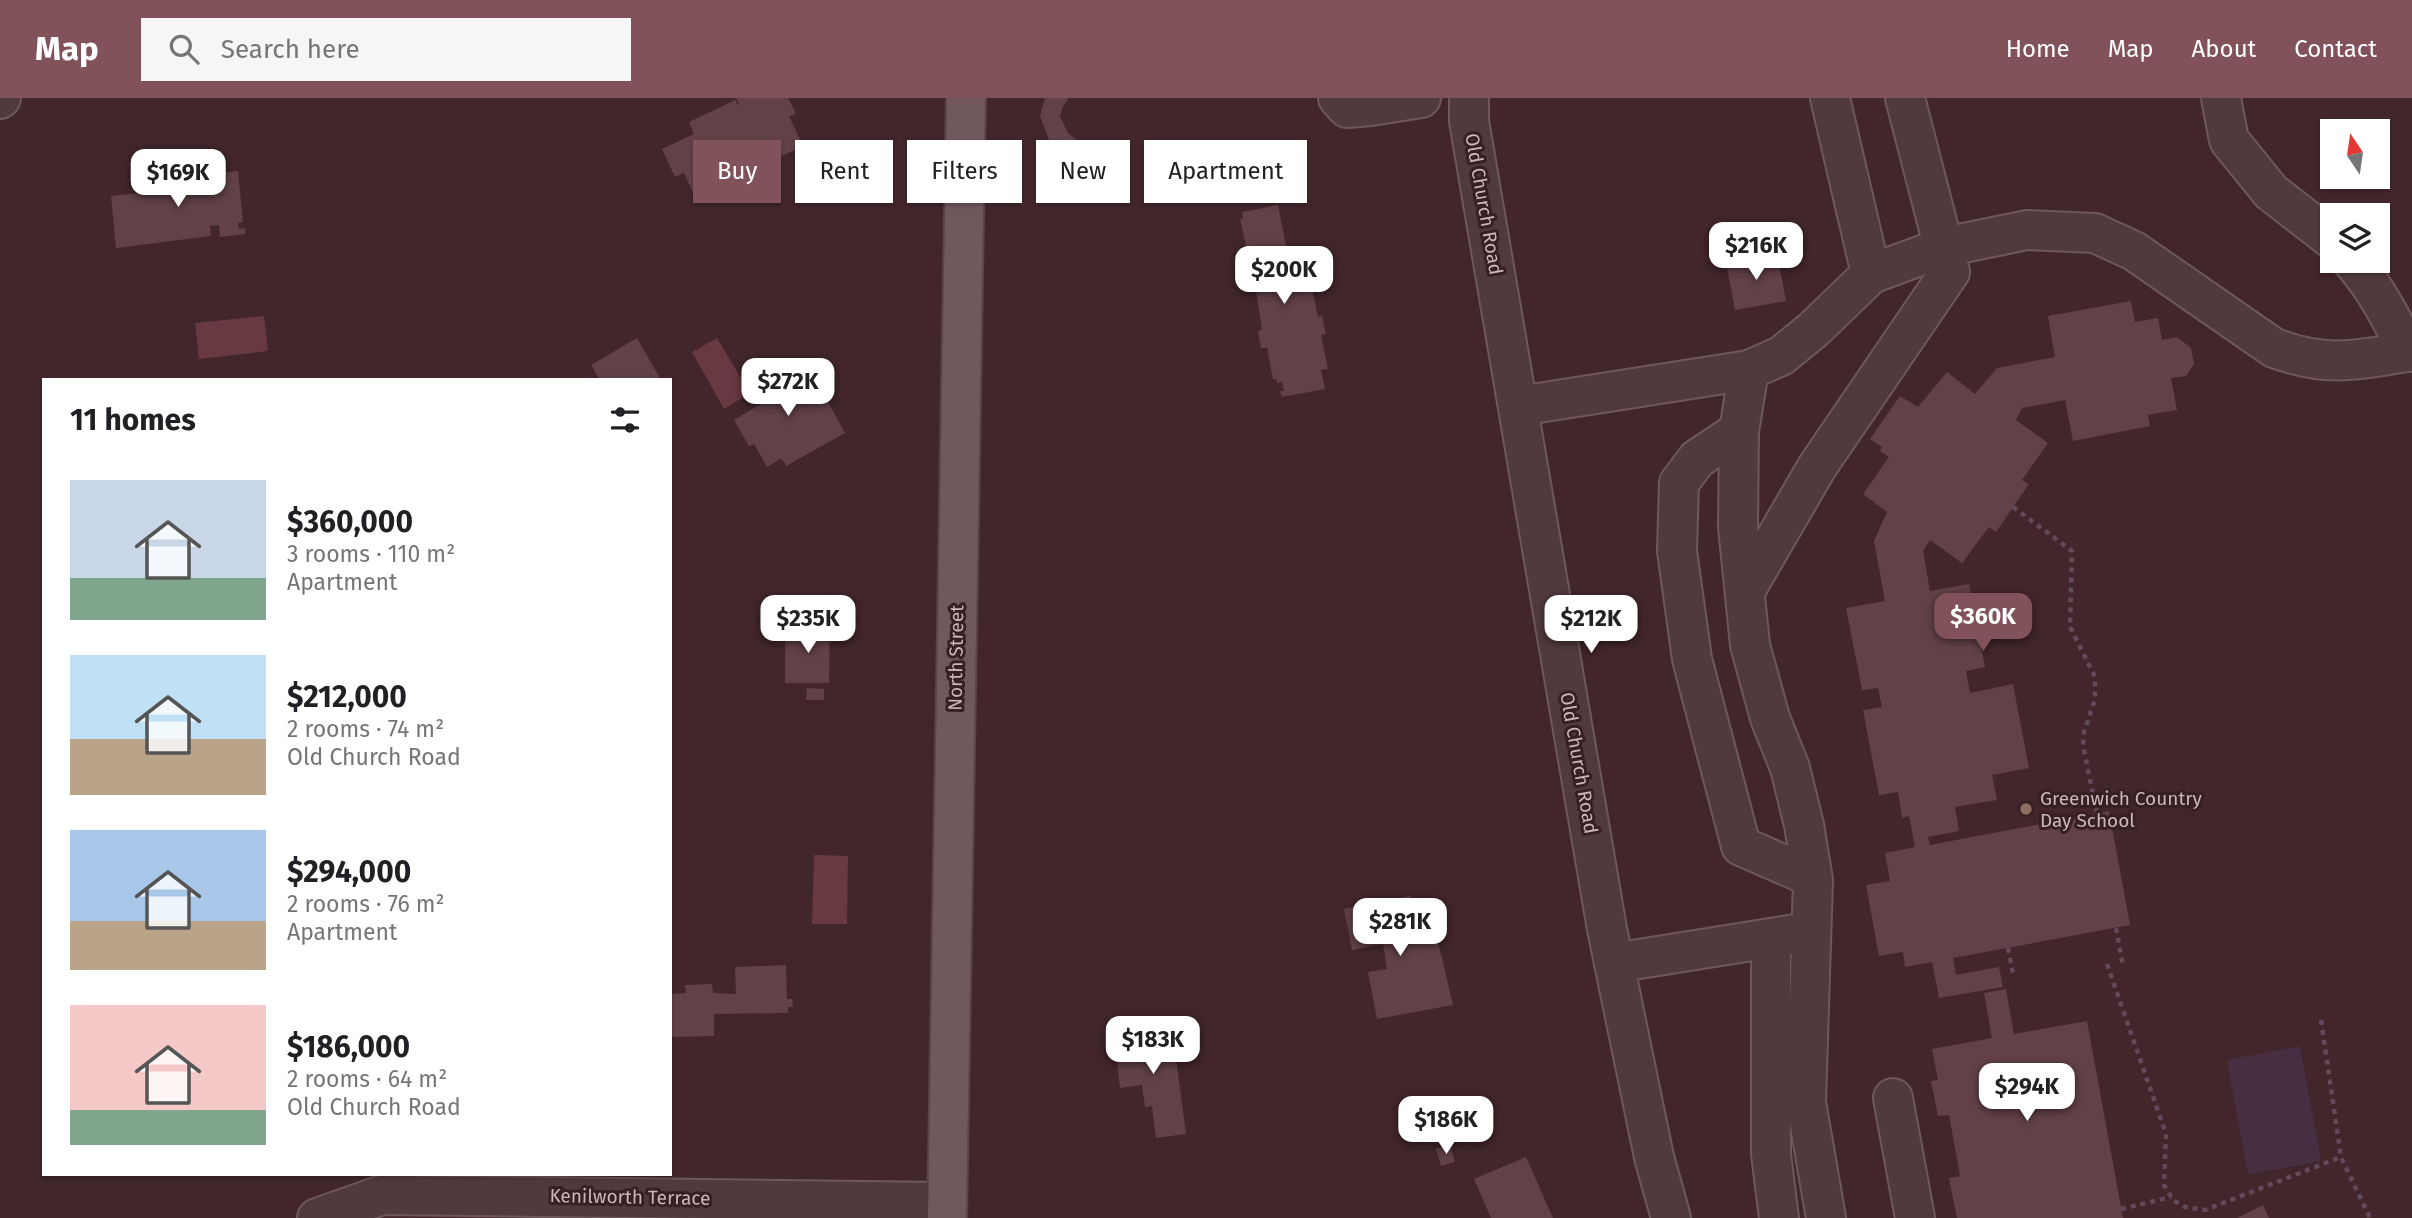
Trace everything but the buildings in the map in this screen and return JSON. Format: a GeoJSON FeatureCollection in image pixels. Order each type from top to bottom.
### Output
{"type":"FeatureCollection","features":[{"type":"Feature","properties":{"kind":"main road","name":"North Street"},"geometry":{"type":"LineString","coordinates":[[946,1210],[966,98]]}},
{"type":"Feature","properties":{"kind":"street"},"geometry":{"type":"LineString","coordinates":[[1338,98],[1347,108],[1421,98]]}},
{"type":"Feature","properties":{"kind":"street","name":"Old Church Road"},"geometry":{"type":"LineString","coordinates":[[1469,98],[1469,121],[1614,963],[1654,1157],[1671,1218]]}},
{"type":"Feature","properties":{"kind":"street"},"geometry":{"type":"LineString","coordinates":[[1830,98],[1871,274]]}},
{"type":"Feature","properties":{"kind":"street"},"geometry":{"type":"LineString","coordinates":[[1745,591],[1817,467],[1950,272],[1905,98]]}},
{"type":"Feature","properties":{"kind":"street"},"geometry":{"type":"LineString","coordinates":[[2221,98],[2230,140],[2271,192],[2320,230]]}},
{"type":"Feature","properties":{"kind":"street"},"geometry":{"type":"LineString","coordinates":[[1519,406],[1749,370],[1781,356],[1813,330],[1871,274],[1944,247],[2027,230],[2095,233],[2134,251],[2274,348],[2299,357],[2347,362],[2410,352],[2363,273]]}},
{"type":"Feature","properties":{"kind":"street"},"geometry":{"type":"LineString","coordinates":[[1749,370],[1739,431],[1738,527],[1751,645],[1770,718],[1790,768],[1804,825],[1812,877],[1806,1102],[1826,1218]]}},
{"type":"Feature","properties":{"kind":"street"},"geometry":{"type":"LineString","coordinates":[[1739,431],[1697,459],[1679,483],[1677,551],[1692,659],[1741,846],[1812,877]]}},
{"type":"Feature","properties":{"kind":"street"},"geometry":{"type":"LineString","coordinates":[[1614,963],[1811,931]]}},
{"type":"Feature","properties":{"kind":"street"},"geometry":{"type":"LineString","coordinates":[[1771,938],[1771,1154],[1779,1218]]}},
{"type":"Feature","properties":{"kind":"street"},"geometry":{"type":"LineString","coordinates":[[1893,1098],[1914,1218]]}},
{"type":"Feature","properties":{"kind":"street","name":"Kenilworth Terrace"},"geometry":{"type":"LineString","coordinates":[[317,1218],[382,1195],[946,1210]]}},
{"type":"Feature","properties":{"kind":"path"},"geometry":{"type":"LineString","coordinates":[[2013,507],[2071,551],[2070,627],[2095,677],[2095,699],[2084,732],[2083,745],[2097,814]]}},
{"type":"Feature","properties":{"kind":"path"},"geometry":{"type":"LineString","coordinates":[[2116,928],[2123,967]]}},
{"type":"Feature","properties":{"kind":"path"},"geometry":{"type":"LineString","coordinates":[[2008,948],[2012,973]]}},
{"type":"Feature","properties":{"kind":"path"},"geometry":{"type":"LineString","coordinates":[[2107,964],[2166,1134],[2164,1185],[2171,1197],[2185,1207],[2205,1210],[2341,1157]]}},
{"type":"Feature","properties":{"kind":"path"},"geometry":{"type":"LineString","coordinates":[[2321,1020],[2341,1157],[2370,1218]]}},
{"type":"Feature","properties":{"kind":"path"},"geometry":{"type":"LineString","coordinates":[[2121,1209],[2171,1197]]}},
{"type":"Feature","properties":{"kind":"shaded area"},"geometry":{"type":"Polygon","coordinates":[[[264,316],[268,351],[199,359],[195,323],[264,316]]]}},
{"type":"Feature","properties":{"kind":"shaded area"},"geometry":{"type":"Polygon","coordinates":[[[717,338],[750,393],[724,409],[692,352],[717,338]]]}},
{"type":"Feature","properties":{"kind":"shaded area"},"geometry":{"type":"Polygon","coordinates":[[[814,855],[848,856],[847,924],[812,924],[814,855]]]}},
{"type":"Feature","properties":{"kind":"shaded area"},"geometry":{"type":"Polygon","coordinates":[[[2300,1046],[2321,1161],[2248,1175],[2227,1060],[2300,1046]]]}},
{"type":"Feature","properties":{"kind":"place","name":"Greenwich Country Day School"},"geometry":{"type":"Point","coordinates":[2026,809]}}]}
